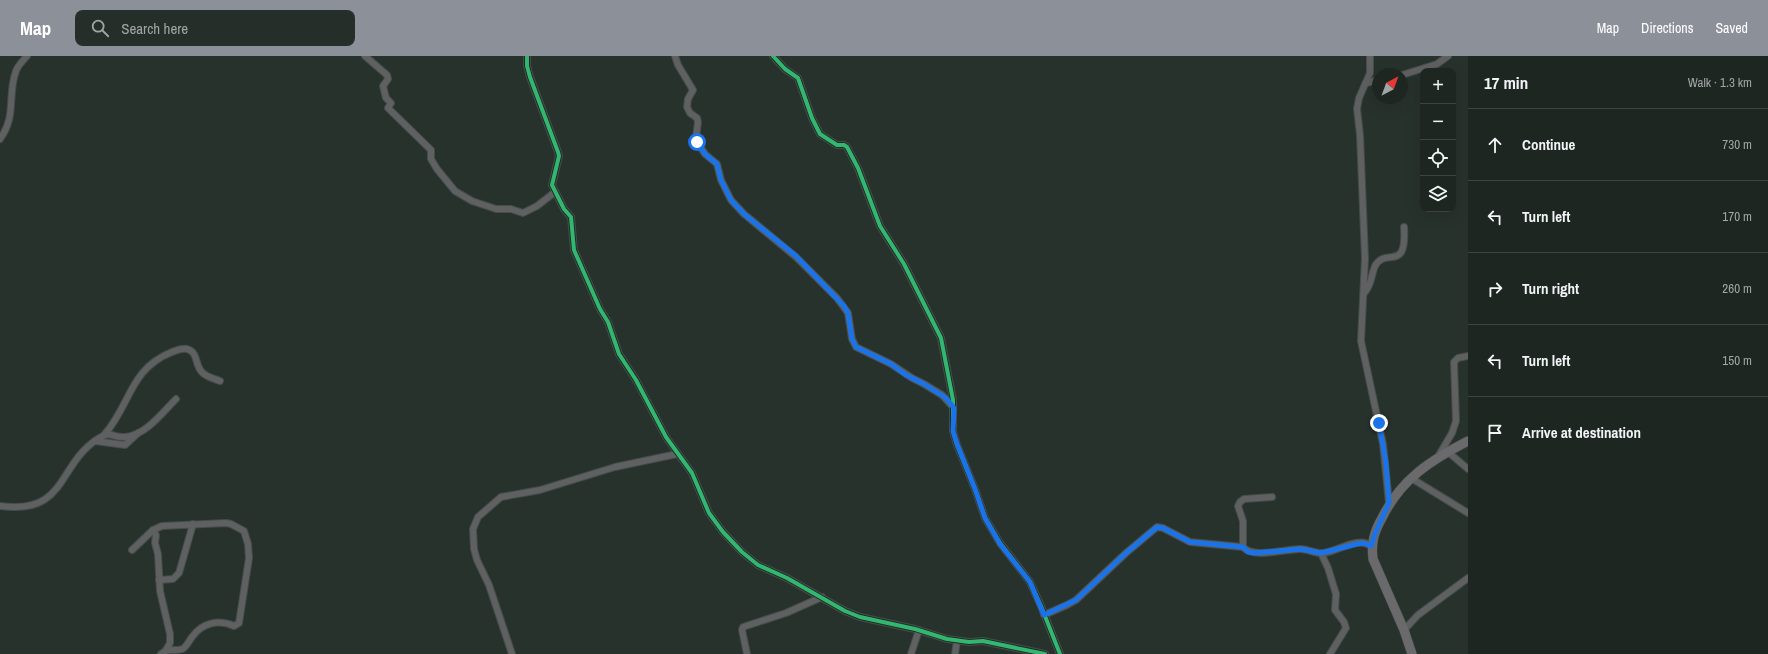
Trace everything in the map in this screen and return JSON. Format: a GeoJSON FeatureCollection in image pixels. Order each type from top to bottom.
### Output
{"type":"FeatureCollection","features":[{"type":"Feature","properties":{"kind":"street"},"geometry":{"type":"LineString","coordinates":[[0,139],[8,126],[10,118],[16,70],[27,56]]}},
{"type":"Feature","properties":{"kind":"street"},"geometry":{"type":"LineString","coordinates":[[365,56],[384,72],[388,79],[383,86],[386,98],[391,103],[388,108],[431,150],[431,159],[455,191],[472,201],[496,209],[510,209],[523,213],[537,206],[555,192]]}},
{"type":"Feature","properties":{"kind":"street"},"geometry":{"type":"LineString","coordinates":[[527,56],[527,66],[530,77],[559,156],[552,185],[564,209],[571,217],[574,250],[600,309],[608,322],[619,354],[636,380],[660,428],[677,454],[692,473],[709,513],[732,542],[758,565],[787,578],[860,617],[957,640],[983,641],[1044,654]]}},
{"type":"Feature","properties":{"kind":"street"},"geometry":{"type":"LineString","coordinates":[[675,56],[678,65],[693,90],[688,99],[687,107],[690,113],[697,118],[697,142],[705,154],[717,164],[721,180],[731,200],[744,214],[796,256],[837,298],[848,313],[852,339],[856,347],[891,364],[906,375],[924,384],[946,398],[954,408]]}},
{"type":"Feature","properties":{"kind":"street"},"geometry":{"type":"LineString","coordinates":[[773,56],[785,69],[798,78],[812,118],[820,134],[837,145],[846,145],[855,160],[880,226],[904,264],[941,338],[954,408],[953,431],[957,444],[985,518],[1000,544],[1030,582],[1060,654]]}},
{"type":"Feature","properties":{"kind":"street"},"geometry":{"type":"LineString","coordinates":[[1370,56],[1370,73],[1367,83],[1359,98],[1357,109],[1360,135],[1365,258],[1365,292],[1361,341],[1383,444],[1389,503]]}},
{"type":"Feature","properties":{"kind":"street"},"geometry":{"type":"LineString","coordinates":[[1408,73],[1437,64],[1448,56]]}},
{"type":"Feature","properties":{"kind":"street"},"geometry":{"type":"LineString","coordinates":[[1367,83],[1372,82]]}},
{"type":"Feature","properties":{"kind":"street"},"geometry":{"type":"LineString","coordinates":[[1365,292],[1371,282],[1375,266],[1379,262],[1401,253],[1404,248],[1404,227]]}},
{"type":"Feature","properties":{"kind":"street"},"geometry":{"type":"LineString","coordinates":[[0,506],[24,506],[34,504],[51,496],[63,482],[84,451],[104,435],[114,422],[148,365],[183,348],[189,350],[196,357],[199,369],[204,375],[220,381]]}},
{"type":"Feature","properties":{"kind":"street"},"geometry":{"type":"LineString","coordinates":[[1438,457],[1449,439],[1456,421],[1454,362],[1458,358],[1468,356]]}},
{"type":"Feature","properties":{"kind":"street"},"geometry":{"type":"LineString","coordinates":[[95,441],[125,445],[157,418],[176,399]]}},
{"type":"Feature","properties":{"kind":"street"},"geometry":{"type":"LineString","coordinates":[[104,435],[109,434],[126,437],[138,433]]}},
{"type":"Feature","properties":{"kind":"street"},"geometry":{"type":"LineString","coordinates":[[1412,654],[1404,630],[1373,559],[1371,546],[1389,503],[1402,486],[1438,457],[1468,441]]}},
{"type":"Feature","properties":{"kind":"street"},"geometry":{"type":"LineString","coordinates":[[1448,452],[1468,469]]}},
{"type":"Feature","properties":{"kind":"street"},"geometry":{"type":"LineString","coordinates":[[512,654],[489,584],[477,560],[474,550],[473,529],[478,517],[501,497],[540,490],[615,467],[677,454]]}},
{"type":"Feature","properties":{"kind":"street"},"geometry":{"type":"LineString","coordinates":[[1411,478],[1468,513]]}},
{"type":"Feature","properties":{"kind":"street"},"geometry":{"type":"LineString","coordinates":[[1243,547],[1243,521],[1238,506],[1240,502],[1244,499],[1272,497]]}},
{"type":"Feature","properties":{"kind":"street"},"geometry":{"type":"LineString","coordinates":[[159,580],[173,579],[179,573],[193,524]]}},
{"type":"Feature","properties":{"kind":"street"},"geometry":{"type":"LineString","coordinates":[[132,550],[153,530],[162,526],[231,524],[245,532],[249,558],[240,619],[237,625],[234,626],[222,622],[208,625],[196,632],[184,648],[180,650],[163,652]]}},
{"type":"Feature","properties":{"kind":"street"},"geometry":{"type":"LineString","coordinates":[[1044,615],[1076,600],[1126,553],[1157,527],[1163,528],[1190,542],[1243,547],[1248,552],[1254,553],[1301,549],[1321,553],[1363,543],[1371,546]]}},
{"type":"Feature","properties":{"kind":"street"},"geometry":{"type":"LineString","coordinates":[[153,530],[156,536],[159,580],[171,639],[163,652]]}},
{"type":"Feature","properties":{"kind":"street"},"geometry":{"type":"LineString","coordinates":[[1321,553],[1328,568],[1336,594],[1336,610],[1346,628],[1330,654]]}},
{"type":"Feature","properties":{"kind":"street"},"geometry":{"type":"LineString","coordinates":[[1404,630],[1418,615],[1468,578]]}},
{"type":"Feature","properties":{"kind":"street"},"geometry":{"type":"LineString","coordinates":[[747,654],[742,630],[743,627],[786,613],[822,597]]}},
{"type":"Feature","properties":{"kind":"street"},"geometry":{"type":"LineString","coordinates":[[911,654],[919,630]]}},
{"type":"Feature","properties":{"kind":"street"},"geometry":{"type":"LineString","coordinates":[[955,654],[957,640]]}},
{"type":"Feature","properties":{"kind":"cycle path"},"geometry":{"type":"LineString","coordinates":[[527,56],[527,66],[530,77],[559,156],[552,185],[564,209],[571,217],[574,250],[600,309],[608,322],[619,354],[636,380],[666,437],[692,473],[709,513],[723,532],[742,552],[758,565],[787,578],[845,611],[860,617],[915,629],[947,639],[969,642],[983,641],[1045,654]]}},
{"type":"Feature","properties":{"kind":"cycle path"},"geometry":{"type":"LineString","coordinates":[[773,56],[785,69],[798,78],[812,118],[820,134],[837,145],[844,145],[847,147],[858,168],[880,226],[904,264],[941,338],[953,400],[953,431],[957,445],[985,518],[1000,543],[1030,582],[1060,654]]}},
{"type":"Feature","properties":{"kind":"route"},"geometry":{"type":"LineString","coordinates":[[697,142],[705,154],[717,164],[721,180],[731,200],[744,214],[796,256],[844,306],[848,313],[853,344],[873,356],[895,366],[906,375],[918,380],[942,395],[954,408],[953,431],[963,462],[975,489],[985,518],[1000,544],[1030,582],[1044,615],[1076,600],[1115,565],[1126,553],[1157,527],[1163,528],[1190,542],[1243,547],[1248,552],[1254,553],[1301,549],[1317,553],[1326,553],[1363,543],[1371,546],[1380,521],[1389,503],[1386,463],[1379,423]]}}]}
